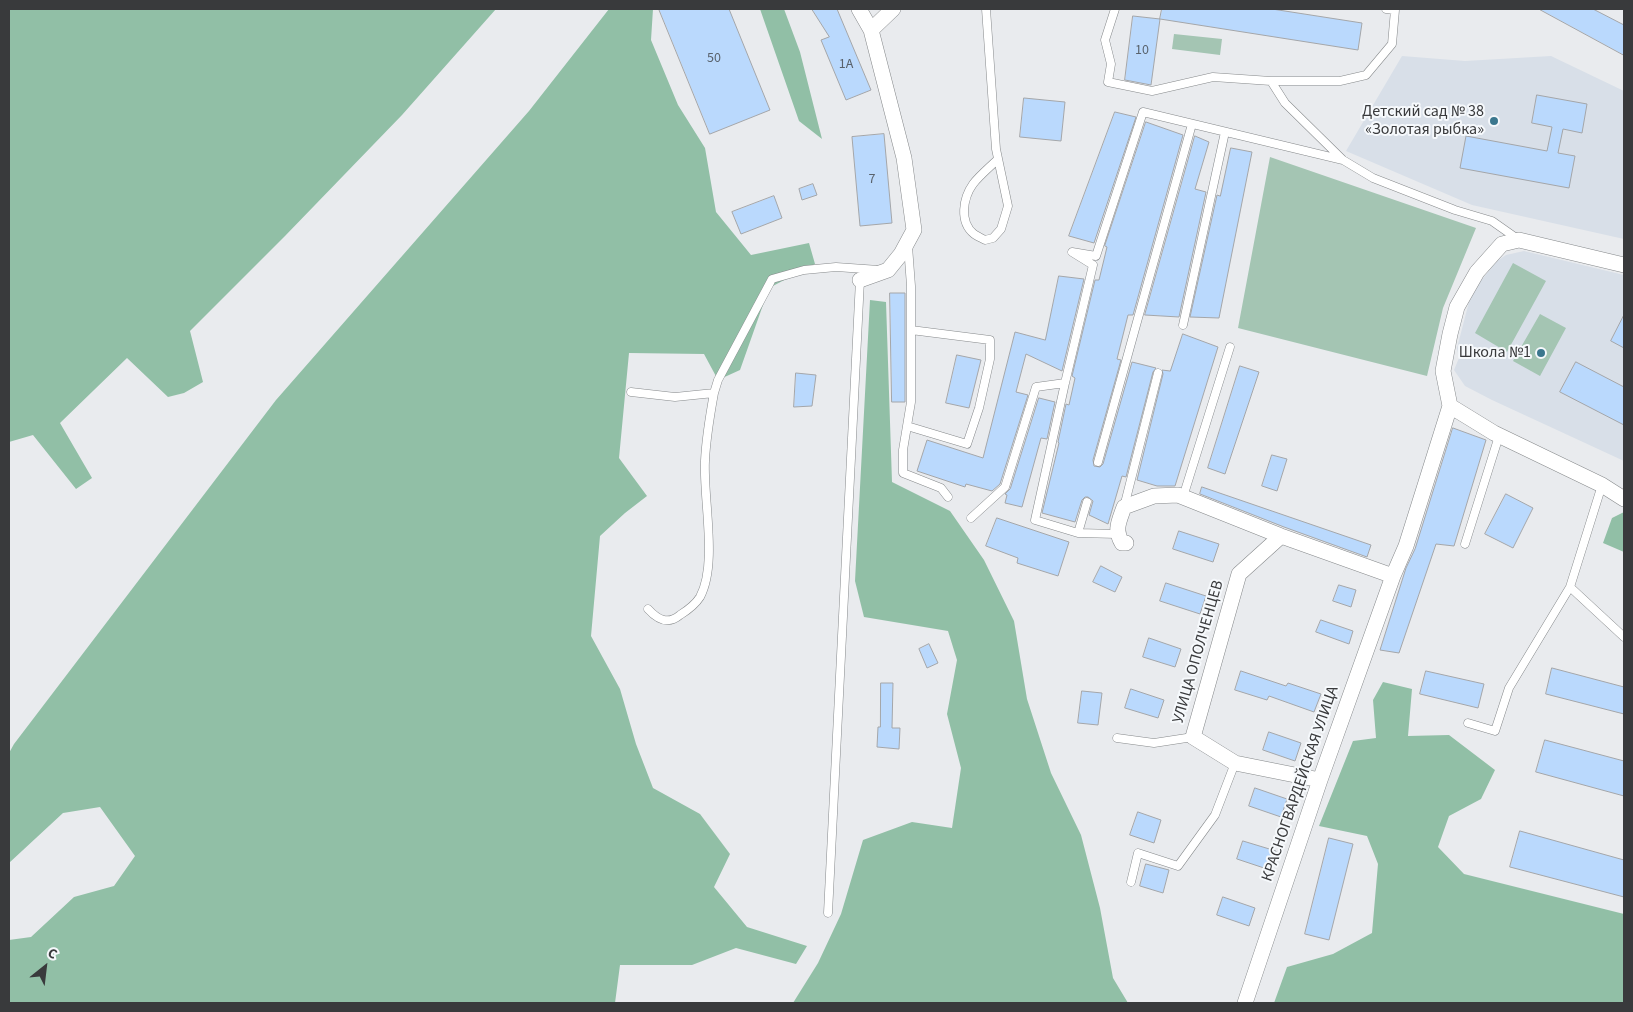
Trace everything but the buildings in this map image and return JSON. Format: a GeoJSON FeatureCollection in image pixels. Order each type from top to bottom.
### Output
{"type":"FeatureCollection","features":[{"type":"Feature","properties":{"kind":"street"},"geometry":{"type":"LineString","coordinates":[[859,9],[871,30],[904,158],[914,230],[901,254],[888,270],[860,280]]}},
{"type":"Feature","properties":{"kind":"street"},"geometry":{"type":"LineString","coordinates":[[871,30],[893,9]]}},
{"type":"Feature","properties":{"kind":"street"},"geometry":{"type":"LineString","coordinates":[[1624,265],[1519,240],[1502,244],[1477,272],[1458,307],[1450,334],[1443,371],[1450,406],[1499,436],[1602,485],[1624,499]]}},
{"type":"Feature","properties":{"kind":"street","name":"КРАСНОГВАРДЕЙСКАЯ УЛИЦА"},"geometry":{"type":"LineString","coordinates":[[1244,1003],[1320,780],[1393,576],[1406,546],[1450,406]]}},
{"type":"Feature","properties":{"kind":"street"},"geometry":{"type":"LineString","coordinates":[[1122,539],[1117,526],[1124,507],[1154,496],[1178,495],[1281,536],[1393,576]]}},
{"type":"Feature","properties":{"kind":"street","name":"УЛИЦА ОПОЛЧЕНЦЕВ"},"geometry":{"type":"LineString","coordinates":[[1193,737],[1239,574],[1281,536]]}},
{"type":"Feature","properties":{"kind":"street"},"geometry":{"type":"LineString","coordinates":[[1193,737],[1235,763],[1320,780]]}},
{"type":"Feature","properties":{"kind":"lane"},"geometry":{"type":"LineString","coordinates":[[986,9],[996,149],[1008,206],[1001,229],[993,238],[984,240],[973,233],[966,223],[963,209],[966,197],[973,185],[998,159]]}},
{"type":"Feature","properties":{"kind":"lane"},"geometry":{"type":"LineString","coordinates":[[1115,9],[1105,40],[1111,64],[1108,82],[1152,91],[1213,76],[1271,81],[1340,81],[1366,75],[1392,44],[1395,10],[1386,9]]}},
{"type":"Feature","properties":{"kind":"lane"},"geometry":{"type":"LineString","coordinates":[[1271,81],[1284,103],[1343,160],[1373,178],[1455,210],[1492,221],[1519,240]]}},
{"type":"Feature","properties":{"kind":"lane"},"geometry":{"type":"LineString","coordinates":[[1122,539],[1078,533],[1035,520],[1064,383],[1093,265],[1072,252],[1096,256],[1144,112],[1343,160]]}},
{"type":"Feature","properties":{"kind":"lane"},"geometry":{"type":"LineString","coordinates":[[1098,462],[1192,124]]}},
{"type":"Feature","properties":{"kind":"lane"},"geometry":{"type":"LineString","coordinates":[[1183,325],[1225,132]]}},
{"type":"Feature","properties":{"kind":"lane"},"geometry":{"type":"LineString","coordinates":[[908,242],[911,286],[910,402],[902,450],[903,473],[940,488],[948,497]]}},
{"type":"Feature","properties":{"kind":"lane"},"geometry":{"type":"LineString","coordinates":[[648,609],[662,620],[673,620],[696,602],[703,588],[709,557],[710,538],[704,478],[705,440],[714,393],[718,380],[760,298],[772,279],[804,270],[836,267],[888,270]]}},
{"type":"Feature","properties":{"kind":"lane"},"geometry":{"type":"LineString","coordinates":[[828,914],[860,280]]}},
{"type":"Feature","properties":{"kind":"lane"},"geometry":{"type":"LineString","coordinates":[[907,426],[967,444],[979,408],[990,359],[990,340],[911,330]]}},
{"type":"Feature","properties":{"kind":"lane"},"geometry":{"type":"LineString","coordinates":[[1183,497],[1230,347]]}},
{"type":"Feature","properties":{"kind":"lane"},"geometry":{"type":"LineString","coordinates":[[1124,507],[1158,373]]}},
{"type":"Feature","properties":{"kind":"lane"},"geometry":{"type":"LineString","coordinates":[[971,518],[1005,487],[1036,388],[1064,383]]}},
{"type":"Feature","properties":{"kind":"lane"},"geometry":{"type":"LineString","coordinates":[[631,392],[675,397],[714,393]]}},
{"type":"Feature","properties":{"kind":"lane"},"geometry":{"type":"LineString","coordinates":[[1465,544],[1499,436]]}},
{"type":"Feature","properties":{"kind":"lane"},"geometry":{"type":"LineString","coordinates":[[1468,723],[1495,731],[1509,688],[1570,587],[1602,485]]}},
{"type":"Feature","properties":{"kind":"lane"},"geometry":{"type":"LineString","coordinates":[[1078,533],[1086,502]]}},
{"type":"Feature","properties":{"kind":"lane"},"geometry":{"type":"LineString","coordinates":[[1570,587],[1624,637]]}},
{"type":"Feature","properties":{"kind":"lane"},"geometry":{"type":"LineString","coordinates":[[1117,738],[1154,743],[1193,737]]}},
{"type":"Feature","properties":{"kind":"lane"},"geometry":{"type":"LineString","coordinates":[[1131,882],[1138,854],[1178,866],[1215,815],[1235,763]]}},
{"type":"Feature","properties":{"kind":"shaded area","name":"Детский сад № 38 «Золотая рыбка»"},"geometry":{"type":"Polygon","coordinates":[[[1402,56],[1465,61],[1551,56],[1624,91],[1624,239],[1472,205],[1346,151],[1402,56]]]}},
{"type":"Feature","properties":{"kind":"shaded area","name":"Школа №1"},"geometry":{"type":"Polygon","coordinates":[[[1524,251],[1624,275],[1624,461],[1465,386],[1454,370],[1459,358],[1457,348],[1469,302],[1480,282],[1497,261],[1506,255],[1524,251]]]}},
{"type":"Feature","properties":{"kind":"green space"},"geometry":{"type":"Polygon","coordinates":[[[9,9],[496,9],[402,115],[190,331],[203,382],[184,393],[168,397],[127,358],[60,423],[92,478],[76,489],[33,435],[9,442],[9,9]]]}},
{"type":"Feature","properties":{"kind":"green space"},"geometry":{"type":"Polygon","coordinates":[[[609,9],[653,9],[651,40],[678,105],[705,148],[716,212],[751,255],[809,243],[815,264],[769,288],[740,370],[718,380],[704,354],[629,353],[619,458],[647,496],[600,536],[591,636],[620,689],[636,744],[653,788],[700,814],[730,854],[714,887],[747,927],[807,946],[796,964],[736,948],[692,965],[620,965],[615,1003],[9,1003],[9,940],[31,937],[74,897],[114,886],[135,856],[100,807],[63,813],[9,863],[9,753],[14,744],[276,400],[529,111],[609,9]]]}},
{"type":"Feature","properties":{"kind":"green space"},"geometry":{"type":"Polygon","coordinates":[[[760,9],[784,9],[800,52],[822,139],[799,121],[760,9]]]}},
{"type":"Feature","properties":{"kind":"green space"},"geometry":{"type":"Polygon","coordinates":[[[1174,34],[1222,39],[1220,55],[1172,49],[1174,34]]]}},
{"type":"Feature","properties":{"kind":"green space"},"geometry":{"type":"Polygon","coordinates":[[[1270,157],[1476,228],[1443,308],[1427,376],[1238,328],[1270,157]]]}},
{"type":"Feature","properties":{"kind":"green space"},"geometry":{"type":"Polygon","coordinates":[[[1513,263],[1546,281],[1507,352],[1475,333],[1513,263]]]}},
{"type":"Feature","properties":{"kind":"green space"},"geometry":{"type":"Polygon","coordinates":[[[870,300],[886,302],[892,482],[950,511],[984,560],[1014,621],[1027,699],[1051,773],[1081,835],[1100,908],[1113,978],[1128,1003],[793,1003],[818,963],[841,914],[863,840],[912,822],[952,828],[961,768],[947,714],[957,660],[948,631],[864,617],[855,581],[870,300]]]}},
{"type":"Feature","properties":{"kind":"green space"},"geometry":{"type":"Polygon","coordinates":[[[1540,314],[1566,328],[1540,376],[1513,361],[1540,314]]]}},
{"type":"Feature","properties":{"kind":"green space"},"geometry":{"type":"Polygon","coordinates":[[[1624,512],[1624,552],[1603,543],[1612,518],[1624,512]]]}},
{"type":"Feature","properties":{"kind":"green space"},"geometry":{"type":"Polygon","coordinates":[[[1383,682],[1412,689],[1408,736],[1449,735],[1495,770],[1481,799],[1449,816],[1438,847],[1464,874],[1624,914],[1624,1003],[1274,1003],[1287,967],[1333,954],[1372,933],[1378,864],[1367,836],[1319,826],[1353,741],[1376,738],[1373,700],[1383,682]]]}},
{"type":"Feature","properties":{"kind":"place","name":"Детский сад № 38 «Золотая рыбка»"},"geometry":{"type":"Point","coordinates":[1494,121]}},
{"type":"Feature","properties":{"kind":"place","name":"Школа №1"},"geometry":{"type":"Point","coordinates":[1541,353]}}]}
